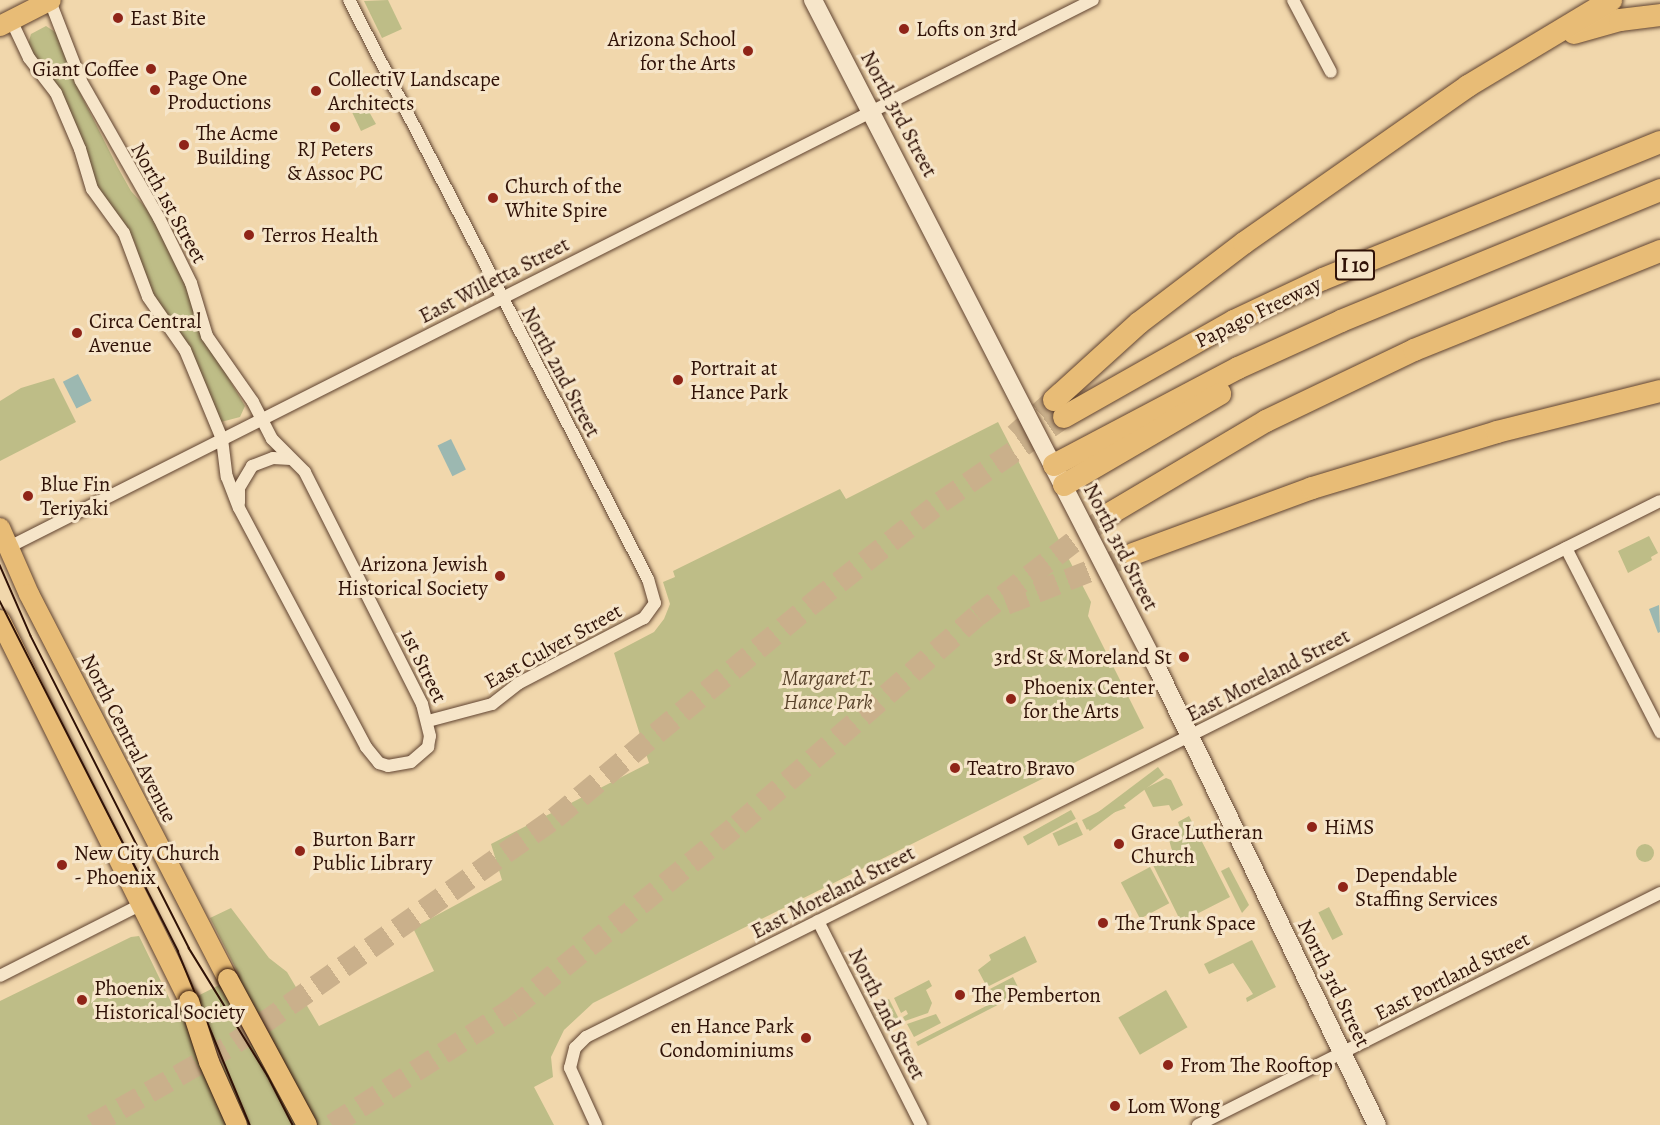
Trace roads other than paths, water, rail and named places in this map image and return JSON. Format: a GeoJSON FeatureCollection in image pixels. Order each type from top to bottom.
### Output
{"type":"FeatureCollection","features":[{"type":"Feature","properties":{"kind":"highway"},"geometry":{"type":"LineString","coordinates":[[1533,50],[1611,0]]}},
{"type":"Feature","properties":{"kind":"highway"},"geometry":{"type":"LineString","coordinates":[[1533,50],[1602,24],[1660,15]]}},
{"type":"Feature","properties":{"kind":"highway","name":"Papago Freeway"},"geometry":{"type":"LineString","coordinates":[[1533,50],[1439,105],[1244,243],[1139,323],[1059,409],[1323,279],[1660,142]]}},
{"type":"Feature","properties":{"kind":"highway"},"geometry":{"type":"LineString","coordinates":[[1059,475],[1238,368],[1535,238],[1660,190]]}},
{"type":"Feature","properties":{"kind":"highway"},"geometry":{"type":"LineString","coordinates":[[1059,475],[1270,368],[1541,251],[1660,206]]}},
{"type":"Feature","properties":{"kind":"highway"},"geometry":{"type":"LineString","coordinates":[[1111,513],[1266,421],[1414,350],[1660,251]]}},
{"type":"Feature","properties":{"kind":"highway"},"geometry":{"type":"LineString","coordinates":[[1132,554],[1312,488],[1497,432],[1660,391]]}},
{"type":"Feature","properties":{"kind":"main road"},"geometry":{"type":"LineString","coordinates":[[6,23],[51,0]]}},
{"type":"Feature","properties":{"kind":"main road","name":"North Central Avenue"},"geometry":{"type":"LineString","coordinates":[[0,528],[99,731],[307,1125]]}},
{"type":"Feature","properties":{"kind":"main road"},"geometry":{"type":"LineString","coordinates":[[0,620],[189,1001],[209,1062],[237,1125]]}},
{"type":"Feature","properties":{"kind":"street","name":"North 1st Street"},"geometry":{"type":"LineString","coordinates":[[51,0],[81,81],[155,210],[191,283],[207,336],[262,418]]}},
{"type":"Feature","properties":{"kind":"street","name":"North 2nd Street"},"geometry":{"type":"LineString","coordinates":[[349,0],[500,298],[648,579],[656,603]]}},
{"type":"Feature","properties":{"kind":"street","name":"North 3rd Street"},"geometry":{"type":"LineString","coordinates":[[813,0],[873,110],[1059,475],[1378,1123]]}},
{"type":"Feature","properties":{"kind":"street","name":"East Willetta Street"},"geometry":{"type":"LineString","coordinates":[[9,547],[1093,0]]}},
{"type":"Feature","properties":{"kind":"street"},"geometry":{"type":"LineString","coordinates":[[1293,0],[1331,72]]}},
{"type":"Feature","properties":{"kind":"street"},"geometry":{"type":"LineString","coordinates":[[6,23],[56,93],[80,148],[92,189],[124,233],[148,297],[185,351],[222,438]]}},
{"type":"Feature","properties":{"kind":"street","name":"1st Street"},"geometry":{"type":"LineString","coordinates":[[222,438],[227,477],[239,508],[372,756],[388,766],[411,762],[428,747],[428,721],[305,472],[272,439],[262,418]]}},
{"type":"Feature","properties":{"kind":"street"},"geometry":{"type":"LineString","coordinates":[[239,508],[238,488],[252,466],[273,458],[291,459]]}},
{"type":"Feature","properties":{"kind":"street","name":"East Moreland Street"},"geometry":{"type":"LineString","coordinates":[[596,1125],[571,1075],[574,1048],[586,1037],[1660,501]]}},
{"type":"Feature","properties":{"kind":"street"},"geometry":{"type":"LineString","coordinates":[[1566,548],[1660,732]]}},
{"type":"Feature","properties":{"kind":"street","name":"East Culver Street"},"geometry":{"type":"LineString","coordinates":[[428,721],[492,704],[519,683],[644,618],[656,603]]}},
{"type":"Feature","properties":{"kind":"street","name":"East Portland Street"},"geometry":{"type":"LineString","coordinates":[[1198,1125],[1660,893]]}},
{"type":"Feature","properties":{"kind":"street"},"geometry":{"type":"LineString","coordinates":[[0,976],[140,905]]}},
{"type":"Feature","properties":{"kind":"street","name":"North 2nd Street"},"geometry":{"type":"LineString","coordinates":[[818,921],[921,1125]]}},
{"type":"Feature","properties":{"kind":"water"},"geometry":{"type":"Polygon","coordinates":[[[78,374],[92,401],[76,408],[63,382],[78,374]]]}},
{"type":"Feature","properties":{"kind":"water"},"geometry":{"type":"Polygon","coordinates":[[[451,439],[466,470],[452,476],[438,446],[451,439]]]}},
{"type":"Feature","properties":{"kind":"water"},"geometry":{"type":"Polygon","coordinates":[[[1659,605],[1660,632],[1658,633],[1649,609],[1659,605]]]}},
{"type":"Feature","properties":{"kind":"tunnel"},"geometry":{"type":"LineString","coordinates":[[1015,435],[1054,400]]}},
{"type":"Feature","properties":{"kind":"tunnel"},"geometry":{"type":"LineString","coordinates":[[92,1125],[235,1043],[555,818],[813,603],[941,502],[1064,417]]}},
{"type":"Feature","properties":{"kind":"tunnel"},"geometry":{"type":"LineString","coordinates":[[332,1125],[512,1009],[738,825],[977,616],[1111,513]]}},
{"type":"Feature","properties":{"kind":"tunnel"},"geometry":{"type":"LineString","coordinates":[[1006,604],[1133,554]]}},
{"type":"Feature","properties":{"kind":"tram line"},"geometry":{"type":"LineString","coordinates":[[0,565],[31,636],[189,948],[268,1076],[293,1125]]}},
{"type":"Feature","properties":{"kind":"tram line"},"geometry":{"type":"LineString","coordinates":[[0,601],[178,951],[250,1125]]}},
{"type":"Feature","properties":{"kind":"place","name":"East Bite"},"geometry":{"type":"Point","coordinates":[118,18]}},
{"type":"Feature","properties":{"kind":"place","name":"Lofts on 3rd"},"geometry":{"type":"Point","coordinates":[904,29]}},
{"type":"Feature","properties":{"kind":"place","name":"Arizona School for the Arts"},"geometry":{"type":"Point","coordinates":[748,51]}},
{"type":"Feature","properties":{"kind":"place","name":"Giant Coffee"},"geometry":{"type":"Point","coordinates":[151,69]}},
{"type":"Feature","properties":{"kind":"place","name":"Page One Productions"},"geometry":{"type":"Point","coordinates":[155,90]}},
{"type":"Feature","properties":{"kind":"place","name":"CollectiV Landscape Architects"},"geometry":{"type":"Point","coordinates":[316,91]}},
{"type":"Feature","properties":{"kind":"place","name":"RJ Peters & Assoc PC"},"geometry":{"type":"Point","coordinates":[335,127]}},
{"type":"Feature","properties":{"kind":"place","name":"The Acme Building"},"geometry":{"type":"Point","coordinates":[184,145]}},
{"type":"Feature","properties":{"kind":"place","name":"Church of the White Spire"},"geometry":{"type":"Point","coordinates":[493,198]}},
{"type":"Feature","properties":{"kind":"place","name":"Terros Health"},"geometry":{"type":"Point","coordinates":[249,235]}},
{"type":"Feature","properties":{"kind":"place","name":"Circa Central Avenue"},"geometry":{"type":"Point","coordinates":[77,333]}},
{"type":"Feature","properties":{"kind":"place","name":"Portrait at Hance Park"},"geometry":{"type":"Point","coordinates":[678,380]}},
{"type":"Feature","properties":{"kind":"place","name":"Blue Fin Teriyaki"},"geometry":{"type":"Point","coordinates":[28,496]}},
{"type":"Feature","properties":{"kind":"place","name":"Arizona Jewish Historical Society"},"geometry":{"type":"Point","coordinates":[500,576]}},
{"type":"Feature","properties":{"kind":"place","name":"3rd St & Moreland St"},"geometry":{"type":"Point","coordinates":[1184,657]}},
{"type":"Feature","properties":{"kind":"place","name":"Phoenix Center for the Arts"},"geometry":{"type":"Point","coordinates":[1011,699]}},
{"type":"Feature","properties":{"kind":"place","name":"Teatro Bravo"},"geometry":{"type":"Point","coordinates":[955,768]}},
{"type":"Feature","properties":{"kind":"place","name":"HiMS"},"geometry":{"type":"Point","coordinates":[1312,827]}},
{"type":"Feature","properties":{"kind":"place","name":"Grace Lutheran Church"},"geometry":{"type":"Point","coordinates":[1119,844]}},
{"type":"Feature","properties":{"kind":"place","name":"Burton Barr Public Library"},"geometry":{"type":"Point","coordinates":[300,851]}},
{"type":"Feature","properties":{"kind":"place","name":"New City Church - Phoenix"},"geometry":{"type":"Point","coordinates":[62,865]}},
{"type":"Feature","properties":{"kind":"place","name":"Dependable Staffing Services"},"geometry":{"type":"Point","coordinates":[1343,887]}},
{"type":"Feature","properties":{"kind":"place","name":"The Trunk Space"},"geometry":{"type":"Point","coordinates":[1103,923]}},
{"type":"Feature","properties":{"kind":"place","name":"The Pemberton"},"geometry":{"type":"Point","coordinates":[960,995]}},
{"type":"Feature","properties":{"kind":"place","name":"Phoenix Historical Society"},"geometry":{"type":"Point","coordinates":[82,1000]}},
{"type":"Feature","properties":{"kind":"place","name":"en Hance Park Condominiums"},"geometry":{"type":"Point","coordinates":[806,1038]}},
{"type":"Feature","properties":{"kind":"place","name":"From The Rooftop"},"geometry":{"type":"Point","coordinates":[1168,1065]}},
{"type":"Feature","properties":{"kind":"place","name":"Lom Wong"},"geometry":{"type":"Point","coordinates":[1115,1106]}},
{"type":"Feature","properties":{"kind":"park label","name":"Margaret T. Hance Park"},"geometry":{"type":"Point","coordinates":[828,690]}}]}
